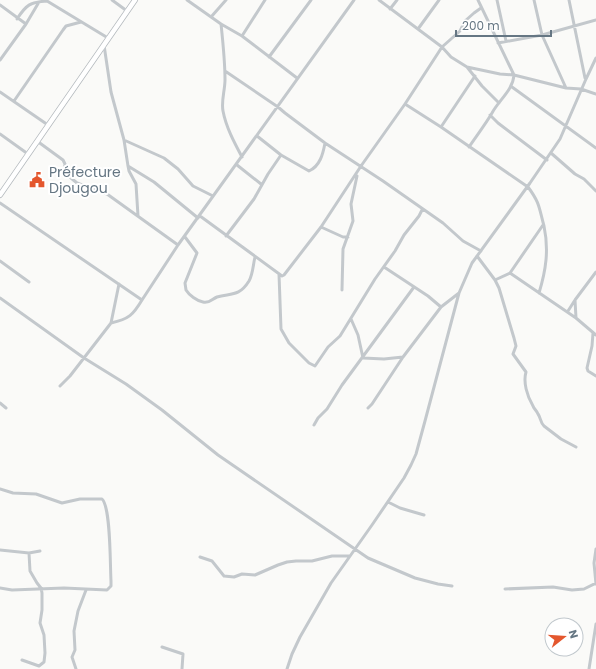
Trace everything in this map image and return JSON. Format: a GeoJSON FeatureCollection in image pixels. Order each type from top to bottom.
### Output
{"type":"FeatureCollection","features":[{"type":"Feature","properties":{"kind":"main road"},"geometry":{"type":"LineString","coordinates":[[0,195],[135,0]]}},
{"type":"Feature","properties":{"kind":"street"},"geometry":{"type":"LineString","coordinates":[[112,0],[127,11]]}},
{"type":"Feature","properties":{"kind":"street"},"geometry":{"type":"LineString","coordinates":[[188,0],[221,24],[242,36],[297,78]]}},
{"type":"Feature","properties":{"kind":"street"},"geometry":{"type":"LineString","coordinates":[[211,17],[226,0]]}},
{"type":"Feature","properties":{"kind":"street"},"geometry":{"type":"LineString","coordinates":[[242,36],[265,0]]}},
{"type":"Feature","properties":{"kind":"street"},"geometry":{"type":"LineString","coordinates":[[269,57],[311,0]]}},
{"type":"Feature","properties":{"kind":"street"},"geometry":{"type":"LineString","coordinates":[[111,323],[126,320],[136,311],[178,245],[354,0]]}},
{"type":"Feature","properties":{"kind":"street"},"geometry":{"type":"LineString","coordinates":[[379,0],[418,28],[442,47],[451,57],[467,67],[482,86],[499,103]]}},
{"type":"Feature","properties":{"kind":"street"},"geometry":{"type":"LineString","coordinates":[[390,9],[397,0]]}},
{"type":"Feature","properties":{"kind":"street"},"geometry":{"type":"LineString","coordinates":[[418,28],[439,0]]}},
{"type":"Feature","properties":{"kind":"street"},"geometry":{"type":"LineString","coordinates":[[469,147],[490,115],[512,86],[514,76],[478,0]]}},
{"type":"Feature","properties":{"kind":"street"},"geometry":{"type":"LineString","coordinates":[[497,0],[506,42]]}},
{"type":"Feature","properties":{"kind":"street"},"geometry":{"type":"LineString","coordinates":[[534,0],[542,34],[566,88]]}},
{"type":"Feature","properties":{"kind":"street"},"geometry":{"type":"LineString","coordinates":[[569,0],[586,79]]}},
{"type":"Feature","properties":{"kind":"street"},"geometry":{"type":"LineString","coordinates":[[0,60],[26,24],[40,1]]}},
{"type":"Feature","properties":{"kind":"street"},"geometry":{"type":"LineString","coordinates":[[17,18],[27,6],[40,1],[47,1],[51,2],[108,38]]}},
{"type":"Feature","properties":{"kind":"street"},"geometry":{"type":"LineString","coordinates":[[0,5],[26,24]]}},
{"type":"Feature","properties":{"kind":"street"},"geometry":{"type":"LineString","coordinates":[[128,166],[154,182],[199,217],[282,276],[321,227],[442,47],[460,31],[465,21],[482,8]]}},
{"type":"Feature","properties":{"kind":"street"},"geometry":{"type":"LineString","coordinates":[[498,43],[542,34],[596,20]]}},
{"type":"Feature","properties":{"kind":"street"},"geometry":{"type":"LineString","coordinates":[[14,101],[66,26],[81,22]]}},
{"type":"Feature","properties":{"kind":"street"},"geometry":{"type":"LineString","coordinates":[[221,24],[225,71],[225,89],[222,106],[234,142],[242,157]]}},
{"type":"Feature","properties":{"kind":"street"},"geometry":{"type":"LineString","coordinates":[[104,43],[111,92],[124,140],[129,171],[136,184],[138,216]]}},
{"type":"Feature","properties":{"kind":"street"},"geometry":{"type":"LineString","coordinates":[[287,669],[300,637],[331,583],[404,478],[416,454],[459,293],[465,277],[480,251],[528,187],[560,139],[596,58]]}},
{"type":"Feature","properties":{"kind":"street"},"geometry":{"type":"LineString","coordinates":[[467,67],[566,88],[581,89],[596,94]]}},
{"type":"Feature","properties":{"kind":"street"},"geometry":{"type":"LineString","coordinates":[[225,71],[480,251]]}},
{"type":"Feature","properties":{"kind":"street"},"geometry":{"type":"LineString","coordinates":[[441,127],[475,76]]}},
{"type":"Feature","properties":{"kind":"street"},"geometry":{"type":"LineString","coordinates":[[512,86],[546,113],[596,148]]}},
{"type":"Feature","properties":{"kind":"street"},"geometry":{"type":"LineString","coordinates":[[0,92],[48,125]]}},
{"type":"Feature","properties":{"kind":"street"},"geometry":{"type":"LineString","coordinates":[[405,104],[528,187],[540,205],[546,235],[547,252],[545,275],[539,293]]}},
{"type":"Feature","properties":{"kind":"street"},"geometry":{"type":"LineString","coordinates":[[490,115],[498,123],[547,160]]}},
{"type":"Feature","properties":{"kind":"street"},"geometry":{"type":"LineString","coordinates":[[0,134],[28,154]]}},
{"type":"Feature","properties":{"kind":"street"},"geometry":{"type":"LineString","coordinates":[[257,136],[281,155],[309,172],[322,158],[325,143]]}},
{"type":"Feature","properties":{"kind":"street"},"geometry":{"type":"LineString","coordinates":[[124,140],[164,158],[178,169],[193,186],[213,196]]}},
{"type":"Feature","properties":{"kind":"street"},"geometry":{"type":"LineString","coordinates":[[37,141],[63,160],[65,164],[65,173],[77,183],[102,191],[178,245]]}},
{"type":"Feature","properties":{"kind":"street"},"geometry":{"type":"LineString","coordinates":[[551,153],[584,179],[596,191]]}},
{"type":"Feature","properties":{"kind":"street"},"geometry":{"type":"LineString","coordinates":[[226,236],[254,199],[281,155]]}},
{"type":"Feature","properties":{"kind":"street"},"geometry":{"type":"LineString","coordinates":[[237,164],[262,184]]}},
{"type":"Feature","properties":{"kind":"street"},"geometry":{"type":"LineString","coordinates":[[342,290],[343,249],[352,221],[351,204],[358,172]]}},
{"type":"Feature","properties":{"kind":"street"},"geometry":{"type":"LineString","coordinates":[[0,203],[142,300]]}},
{"type":"Feature","properties":{"kind":"street"},"geometry":{"type":"LineString","coordinates":[[279,274],[281,329],[289,343],[309,363],[315,366],[328,347],[340,336],[370,287],[422,210]]}},
{"type":"Feature","properties":{"kind":"street"},"geometry":{"type":"LineString","coordinates":[[495,280],[510,273],[543,225]]}},
{"type":"Feature","properties":{"kind":"street"},"geometry":{"type":"LineString","coordinates":[[321,227],[343,237],[348,237]]}},
{"type":"Feature","properties":{"kind":"street"},"geometry":{"type":"LineString","coordinates":[[185,237],[197,253],[185,283],[186,290],[195,298],[204,303],[221,296],[238,293],[248,282],[255,257]]}},
{"type":"Feature","properties":{"kind":"street"},"geometry":{"type":"LineString","coordinates":[[477,256],[495,280],[516,346],[513,354],[526,372],[524,376],[525,384],[541,423],[561,439],[576,447]]}},
{"type":"Feature","properties":{"kind":"street"},"geometry":{"type":"LineString","coordinates":[[0,261],[29,282]]}},
{"type":"Feature","properties":{"kind":"street"},"geometry":{"type":"LineString","coordinates":[[384,267],[428,296],[441,307]]}},
{"type":"Feature","properties":{"kind":"street"},"geometry":{"type":"LineString","coordinates":[[568,312],[596,272]]}},
{"type":"Feature","properties":{"kind":"street"},"geometry":{"type":"LineString","coordinates":[[510,273],[568,312],[594,334],[587,368],[596,376]]}},
{"type":"Feature","properties":{"kind":"street"},"geometry":{"type":"LineString","coordinates":[[60,386],[70,376],[111,323],[119,284]]}},
{"type":"Feature","properties":{"kind":"street"},"geometry":{"type":"LineString","coordinates":[[314,425],[318,418],[330,405],[342,385],[363,358],[390,318],[414,287]]}},
{"type":"Feature","properties":{"kind":"street"},"geometry":{"type":"LineString","coordinates":[[368,408],[403,357],[441,307],[459,293]]}},
{"type":"Feature","properties":{"kind":"street"},"geometry":{"type":"LineString","coordinates":[[0,298],[84,358],[126,384],[168,414],[218,455],[355,550],[368,558],[414,578],[452,586]]}},
{"type":"Feature","properties":{"kind":"street"},"geometry":{"type":"LineString","coordinates":[[575,300],[576,318]]}},
{"type":"Feature","properties":{"kind":"street"},"geometry":{"type":"LineString","coordinates":[[351,319],[358,335],[363,358]]}},
{"type":"Feature","properties":{"kind":"street"},"geometry":{"type":"LineString","coordinates":[[363,358],[384,359],[403,357]]}},
{"type":"Feature","properties":{"kind":"street"},"geometry":{"type":"LineString","coordinates":[[0,403],[6,408]]}},
{"type":"Feature","properties":{"kind":"street"},"geometry":{"type":"LineString","coordinates":[[0,489],[13,493],[36,494],[62,503],[91,498],[102,499],[105,501],[110,536],[109,549],[111,586],[107,590],[64,588],[12,590],[0,588]]}},
{"type":"Feature","properties":{"kind":"street"},"geometry":{"type":"LineString","coordinates":[[388,502],[400,508],[424,515]]}},
{"type":"Feature","properties":{"kind":"street"},"geometry":{"type":"LineString","coordinates":[[505,589],[553,587],[572,590],[584,589],[596,583],[594,563],[596,549]]}},
{"type":"Feature","properties":{"kind":"street"},"geometry":{"type":"LineString","coordinates":[[0,550],[29,553],[40,551]]}},
{"type":"Feature","properties":{"kind":"street"},"geometry":{"type":"LineString","coordinates":[[22,660],[40,666],[44,662],[45,653],[45,640],[40,623],[43,600],[41,588],[36,583],[30,570],[29,553]]}},
{"type":"Feature","properties":{"kind":"street"},"geometry":{"type":"LineString","coordinates":[[200,557],[212,562],[224,576],[232,577],[242,574],[255,576],[287,562],[312,562],[332,556],[349,556]]}},
{"type":"Feature","properties":{"kind":"street"},"geometry":{"type":"LineString","coordinates":[[76,669],[72,657],[75,650],[74,631],[78,611],[86,590]]}},
{"type":"Feature","properties":{"kind":"street"},"geometry":{"type":"LineString","coordinates":[[589,669],[596,624]]}},
{"type":"Feature","properties":{"kind":"street"},"geometry":{"type":"LineString","coordinates":[[162,647],[183,654],[182,669]]}},
{"type":"Feature","properties":{"kind":"place","name":"Préfecture Djougou"},"geometry":{"type":"Point","coordinates":[37,180]}}]}
